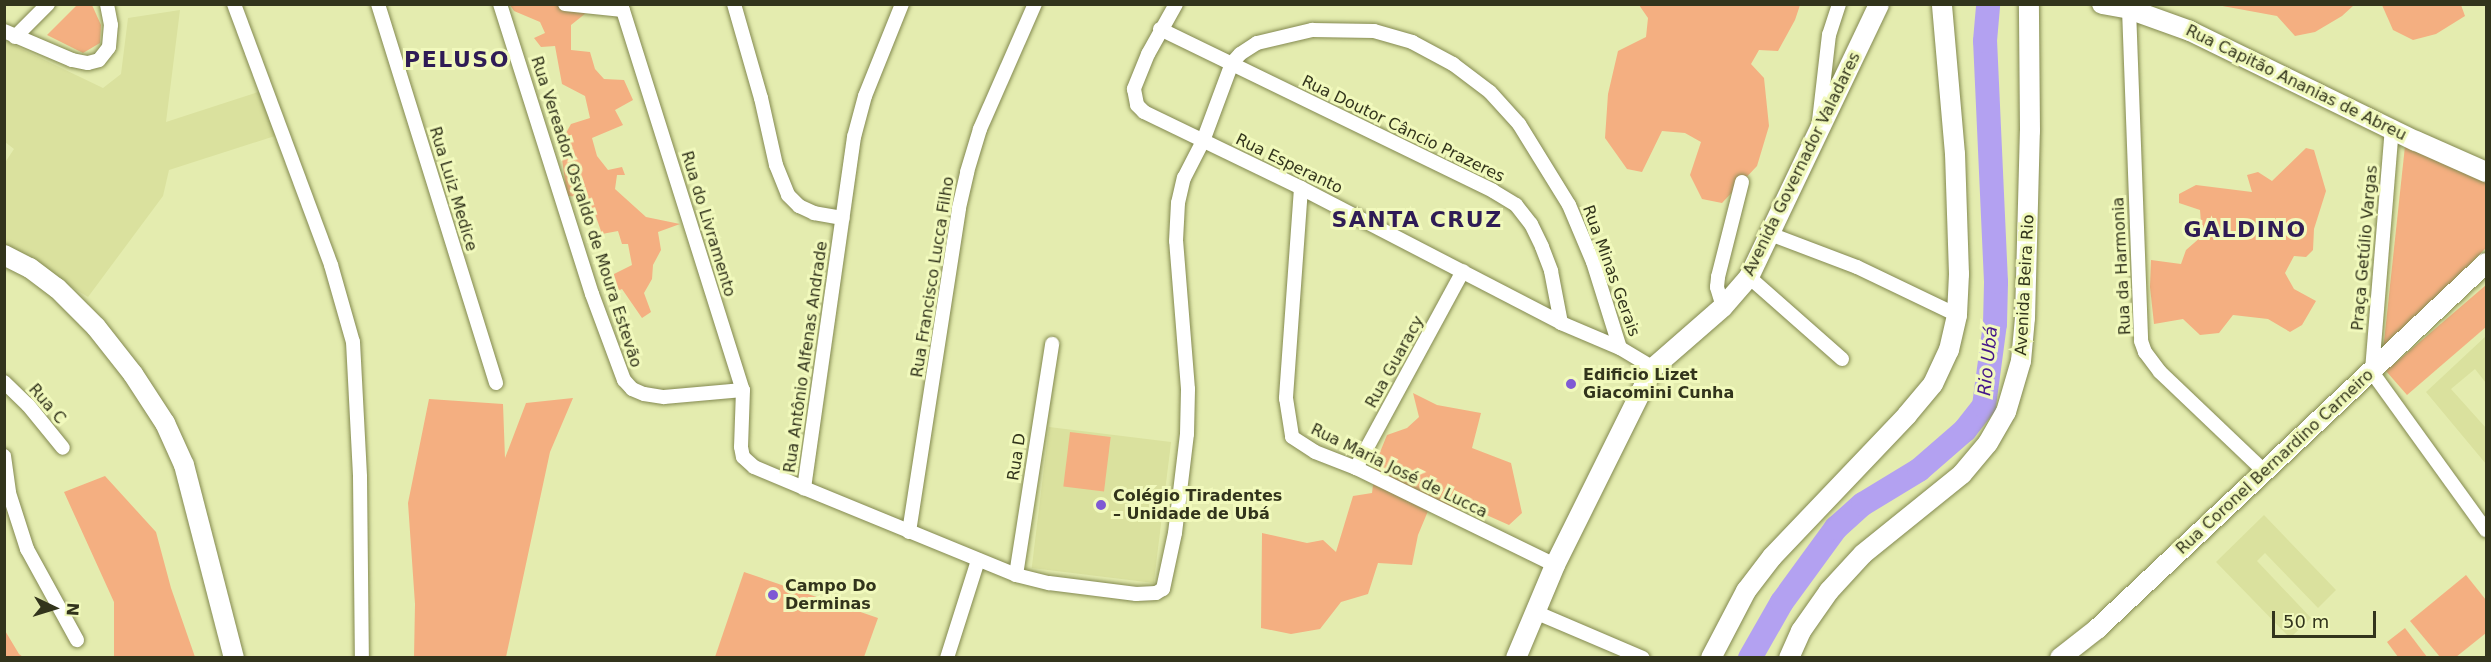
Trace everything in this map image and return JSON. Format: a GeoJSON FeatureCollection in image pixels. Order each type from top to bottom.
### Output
{"type":"FeatureCollection","features":[{"type":"Feature","properties":{"kind":"main road","name":"Avenida Governador Valadares"},"geometry":{"type":"LineString","coordinates":[[1517,656],[1556,565],[1653,368],[1723,307],[1749,277],[1879,4]]}},
{"type":"Feature","properties":{"kind":"main road"},"geometry":{"type":"LineString","coordinates":[[1711,657],[1746,591],[1772,556],[1839,488],[1933,384],[1949,350],[1957,315],[1959,274],[1955,154],[1942,4]]}},
{"type":"Feature","properties":{"kind":"main road","name":"Avenida Beira Rio"},"geometry":{"type":"LineString","coordinates":[[1789,657],[1801,631],[1829,591],[1863,554],[1962,474],[1988,443],[2006,412],[2021,361],[2025,318],[2030,131],[2029,4]]}},
{"type":"Feature","properties":{"kind":"main road","name":"Rua Capitão Ananias de Abreu"},"geometry":{"type":"LineString","coordinates":[[2102,4],[2129,9],[2190,31],[2392,127],[2416,141],[2487,172]]}},
{"type":"Feature","properties":{"kind":"main road"},"geometry":{"type":"LineString","coordinates":[[4,255],[30,268],[57,288],[96,327],[133,374],[165,423],[184,465],[234,657]]}},
{"type":"Feature","properties":{"kind":"main road","name":"Rua Coronel Bernardino Carneiro"},"geometry":{"type":"LineString","coordinates":[[2060,657],[2097,629],[2487,262]]}},
{"type":"Feature","properties":{"kind":"street"},"geometry":{"type":"LineString","coordinates":[[48,4],[10,34],[72,60],[88,63],[99,60],[109,47],[111,25],[107,4]]}},
{"type":"Feature","properties":{"kind":"street"},"geometry":{"type":"LineString","coordinates":[[234,4],[331,265],[353,342],[360,477],[362,657]]}},
{"type":"Feature","properties":{"kind":"street","name":"Rua Luiz Medice"},"geometry":{"type":"LineString","coordinates":[[378,4],[496,383]]}},
{"type":"Feature","properties":{"kind":"street","name":"Rua Vereador Osvaldo de Moura Estevão"},"geometry":{"type":"LineString","coordinates":[[500,4],[588,283],[624,380],[632,389],[644,394],[664,397],[743,390]]}},
{"type":"Feature","properties":{"kind":"street"},"geometry":{"type":"LineString","coordinates":[[565,4],[622,7]]}},
{"type":"Feature","properties":{"kind":"street"},"geometry":{"type":"LineString","coordinates":[[734,4],[761,98],[776,165],[788,195],[799,206],[814,213],[843,218]]}},
{"type":"Feature","properties":{"kind":"street","name":"Rua Antônio Alfenas Andrade"},"geometry":{"type":"LineString","coordinates":[[902,4],[865,96],[854,137],[804,488],[1016,575],[1049,583],[1136,594],[1156,593],[1163,588],[1175,533],[1187,434],[1188,389],[1178,285],[1178,203],[1184,178],[1203,141]]}},
{"type":"Feature","properties":{"kind":"street","name":"Rua Francisco Lucca Filho"},"geometry":{"type":"LineString","coordinates":[[909,532],[959,208],[967,172],[980,129],[1035,4]]}},
{"type":"Feature","properties":{"kind":"street"},"geometry":{"type":"LineString","coordinates":[[1160,29],[1176,4]]}},
{"type":"Feature","properties":{"kind":"street"},"geometry":{"type":"LineString","coordinates":[[1818,132],[1829,35],[1839,4]]}},
{"type":"Feature","properties":{"kind":"street","name":"Rua do Livramento"},"geometry":{"type":"LineString","coordinates":[[622,7],[743,390],[741,447],[744,457],[754,467],[804,488]]}},
{"type":"Feature","properties":{"kind":"street","name":"Rua da Harmonia"},"geometry":{"type":"LineString","coordinates":[[2129,9],[2141,341],[2145,352],[2160,372],[2264,471]]}},
{"type":"Feature","properties":{"kind":"street","name":"Rua Doutor Câncio Prazeres"},"geometry":{"type":"LineString","coordinates":[[1160,29],[1483,186],[1516,206],[1531,224],[1542,247],[1551,271],[1562,323]]}},
{"type":"Feature","properties":{"kind":"street","name":"Rua Esperanto"},"geometry":{"type":"LineString","coordinates":[[1160,29],[1134,88],[1137,105],[1153,117],[1300,188],[1562,323],[1620,348]]}},
{"type":"Feature","properties":{"kind":"street","name":"Rua Minas Gerais"},"geometry":{"type":"LineString","coordinates":[[1232,63],[1240,54],[1257,43],[1312,30],[1345,29],[1374,32],[1412,42],[1453,64],[1490,92],[1519,124],[1543,159],[1569,205],[1589,252],[1620,348],[1653,368]]}},
{"type":"Feature","properties":{"kind":"street"},"geometry":{"type":"LineString","coordinates":[[1203,141],[1232,63]]}},
{"type":"Feature","properties":{"kind":"street","name":"Praça Getúlio Vargas"},"geometry":{"type":"LineString","coordinates":[[2372,372],[2392,127]]}},
{"type":"Feature","properties":{"kind":"street"},"geometry":{"type":"LineString","coordinates":[[1723,307],[1717,287],[1718,277],[1742,182]]}},
{"type":"Feature","properties":{"kind":"street","name":"Rua Maria José de Lucca"},"geometry":{"type":"LineString","coordinates":[[1300,188],[1288,362],[1288,423],[1292,437],[1302,445],[1356,468],[1556,565]]}},
{"type":"Feature","properties":{"kind":"street"},"geometry":{"type":"LineString","coordinates":[[1770,234],[1857,267],[1957,315]]}},
{"type":"Feature","properties":{"kind":"street","name":"Rua Guaracy"},"geometry":{"type":"LineString","coordinates":[[1356,468],[1463,271]]}},
{"type":"Feature","properties":{"kind":"street"},"geometry":{"type":"LineString","coordinates":[[1749,277],[1842,359]]}},
{"type":"Feature","properties":{"kind":"street","name":"Rua D"},"geometry":{"type":"LineString","coordinates":[[1016,575],[1052,344]]}},
{"type":"Feature","properties":{"kind":"street"},"geometry":{"type":"LineString","coordinates":[[2372,372],[2487,530]]}},
{"type":"Feature","properties":{"kind":"street","name":"Rua C"},"geometry":{"type":"LineString","coordinates":[[4,382],[28,405],[63,448]]}},
{"type":"Feature","properties":{"kind":"street"},"geometry":{"type":"LineString","coordinates":[[4,456],[7,492],[27,549],[45,586],[77,640]]}},
{"type":"Feature","properties":{"kind":"street"},"geometry":{"type":"LineString","coordinates":[[947,657],[978,560]]}},
{"type":"Feature","properties":{"kind":"street"},"geometry":{"type":"LineString","coordinates":[[1535,612],[1643,657]]}},
{"type":"Feature","properties":{"kind":"shaded area"},"geometry":{"type":"Polygon","coordinates":[[[2354,4],[2342,16],[2315,32],[2295,36],[2277,16],[2217,5],[2354,4]]]}},
{"type":"Feature","properties":{"kind":"shaded area"},"geometry":{"type":"Polygon","coordinates":[[[77,5],[92,5],[101,25],[100,43],[83,53],[47,35],[77,5]]]}},
{"type":"Feature","properties":{"kind":"shaded area"},"geometry":{"type":"Polygon","coordinates":[[[510,5],[596,5],[571,25],[571,50],[590,52],[595,69],[604,79],[624,80],[633,100],[615,110],[623,125],[592,138],[597,156],[608,170],[622,167],[625,175],[617,175],[615,189],[646,217],[680,224],[658,232],[661,250],[653,265],[652,279],[644,293],[651,312],[642,318],[622,289],[613,293],[614,274],[632,265],[628,244],[622,244],[618,231],[602,234],[594,211],[583,197],[567,196],[560,144],[571,124],[590,118],[585,96],[562,84],[555,46],[541,47],[534,38],[545,33],[540,22],[514,11],[510,5]]]}},
{"type":"Feature","properties":{"kind":"shaded area"},"geometry":{"type":"Polygon","coordinates":[[[1639,5],[1800,5],[1795,20],[1778,51],[1759,50],[1751,64],[1764,78],[1769,126],[1757,166],[1722,203],[1702,199],[1690,175],[1701,142],[1685,133],[1662,131],[1642,172],[1627,169],[1605,138],[1608,94],[1618,51],[1646,37],[1648,18],[1639,5]]]}},
{"type":"Feature","properties":{"kind":"shaded area"},"geometry":{"type":"Polygon","coordinates":[[[2382,5],[2461,5],[2465,16],[2436,34],[2413,40],[2393,30],[2382,5]]]}},
{"type":"Feature","properties":{"kind":"shaded area"},"geometry":{"type":"Polygon","coordinates":[[[180,10],[166,122],[261,91],[275,136],[169,170],[163,196],[88,297],[5,245],[4,164],[14,149],[5,142],[5,41],[103,88],[121,74],[128,18],[180,10]]]}},
{"type":"Feature","properties":{"kind":"shaded area"},"geometry":{"type":"Polygon","coordinates":[[[2405,146],[2486,183],[2486,248],[2383,351],[2405,146]]]}},
{"type":"Feature","properties":{"kind":"shaded area"},"geometry":{"type":"Polygon","coordinates":[[[2306,148],[2314,150],[2326,191],[2314,229],[2313,250],[2306,257],[2294,256],[2285,273],[2294,289],[2316,301],[2302,325],[2290,332],[2268,319],[2233,315],[2219,333],[2200,335],[2183,319],[2154,324],[2150,287],[2151,260],[2181,264],[2186,250],[2202,236],[2200,210],[2179,203],[2179,194],[2196,185],[2252,192],[2247,175],[2258,172],[2272,181],[2306,148]]]}},
{"type":"Feature","properties":{"kind":"shaded area"},"geometry":{"type":"Polygon","coordinates":[[[2486,285],[2486,327],[2407,395],[2386,371],[2486,285]]]}},
{"type":"Feature","properties":{"kind":"shaded area"},"geometry":{"type":"Polygon","coordinates":[[[2486,336],[2486,383],[2475,369],[2451,389],[2486,428],[2486,464],[2426,392],[2486,336]]]}},
{"type":"Feature","properties":{"kind":"shaded area"},"geometry":{"type":"Polygon","coordinates":[[[1413,393],[1437,405],[1481,413],[1472,448],[1511,463],[1522,513],[1509,525],[1473,509],[1428,511],[1418,535],[1412,565],[1378,563],[1368,594],[1341,602],[1320,629],[1291,634],[1261,628],[1262,533],[1307,543],[1323,540],[1336,552],[1353,496],[1372,493],[1376,462],[1387,435],[1407,428],[1419,417],[1413,393]]]}},
{"type":"Feature","properties":{"kind":"shaded area"},"geometry":{"type":"Polygon","coordinates":[[[573,398],[550,452],[506,657],[414,657],[415,604],[408,503],[429,399],[503,404],[505,458],[526,403],[573,398]]]}},
{"type":"Feature","properties":{"kind":"shaded area","name":"Colégio Tiradentes – Unidade de Ubá"},"geometry":{"type":"Polygon","coordinates":[[[1049,427],[1171,442],[1154,583],[1032,568],[1049,427]]]}},
{"type":"Feature","properties":{"kind":"shaded area"},"geometry":{"type":"Polygon","coordinates":[[[1070,432],[1111,437],[1104,492],[1063,487],[1070,432]]]}},
{"type":"Feature","properties":{"kind":"shaded area"},"geometry":{"type":"Polygon","coordinates":[[[105,476],[156,532],[171,588],[195,657],[114,657],[114,602],[64,492],[105,476]]]}},
{"type":"Feature","properties":{"kind":"shaded area"},"geometry":{"type":"Polygon","coordinates":[[[2264,515],[2336,590],[2318,608],[2265,553],[2257,561],[2311,618],[2290,638],[2216,562],[2264,515]]]}},
{"type":"Feature","properties":{"kind":"shaded area","name":"Campo Do Derminas"},"geometry":{"type":"Polygon","coordinates":[[[744,572],[878,618],[864,657],[715,657],[744,572]]]}},
{"type":"Feature","properties":{"kind":"shaded area"},"geometry":{"type":"Polygon","coordinates":[[[2466,575],[2486,600],[2486,633],[2456,657],[2440,657],[2410,621],[2466,575]]]}},
{"type":"Feature","properties":{"kind":"shaded area"},"geometry":{"type":"Polygon","coordinates":[[[2405,628],[2427,657],[2398,657],[2387,642],[2405,628]]]}},
{"type":"Feature","properties":{"kind":"shaded area"},"geometry":{"type":"Polygon","coordinates":[[[4,629],[19,654],[23,657],[5,657],[4,629]]]}},
{"type":"Feature","properties":{"kind":"waterway","name":"Rio Ubá"},"geometry":{"type":"LineString","coordinates":[[1750,658],[1782,602],[1836,528],[1863,504],[1919,470],[1965,430],[1984,406],[1995,324],[1996,282],[1985,41],[1988,4]]}},
{"type":"Feature","properties":{"kind":"place","name":"Edificio Lizet Giacomini Cunha"},"geometry":{"type":"Point","coordinates":[1571,384]}},
{"type":"Feature","properties":{"kind":"place","name":"Colégio Tiradentes – Unidade de Ubá"},"geometry":{"type":"Point","coordinates":[1101,505]}},
{"type":"Feature","properties":{"kind":"place","name":"Campo Do Derminas"},"geometry":{"type":"Point","coordinates":[773,595]}},
{"type":"Feature","properties":{"kind":"district","name":"PELUSO"},"geometry":{"type":"Point","coordinates":[457,60]}},
{"type":"Feature","properties":{"kind":"district","name":"SANTA CRUZ"},"geometry":{"type":"Point","coordinates":[1417,220]}},
{"type":"Feature","properties":{"kind":"district","name":"GALDINO"},"geometry":{"type":"Point","coordinates":[2245,230]}}]}
